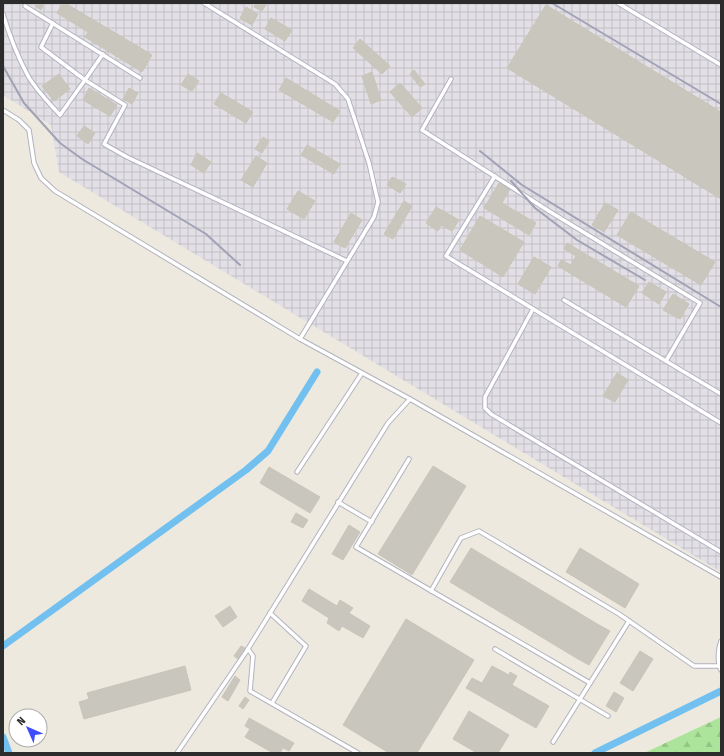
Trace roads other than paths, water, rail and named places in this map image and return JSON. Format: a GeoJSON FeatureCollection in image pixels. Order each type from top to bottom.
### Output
{"type":"FeatureCollection","features":[{"type":"Feature","properties":{"kind":"lane"},"geometry":{"type":"LineString","coordinates":[[204,3],[335,84],[348,99],[369,163],[378,202],[374,217],[300,339]]}},
{"type":"Feature","properties":{"kind":"lane"},"geometry":{"type":"LineString","coordinates":[[618,3],[721,65]]}},
{"type":"Feature","properties":{"kind":"lane"},"geometry":{"type":"LineString","coordinates":[[25,6],[53,22],[140,78]]}},
{"type":"Feature","properties":{"kind":"lane"},"geometry":{"type":"LineString","coordinates":[[3,14],[8,30],[28,75],[47,101],[60,115],[103,54]]}},
{"type":"Feature","properties":{"kind":"lane"},"geometry":{"type":"LineString","coordinates":[[53,22],[41,47],[85,80],[125,105],[104,144],[348,261]]}},
{"type":"Feature","properties":{"kind":"lane"},"geometry":{"type":"LineString","coordinates":[[451,79],[422,130],[552,213],[700,303],[666,361]]}},
{"type":"Feature","properties":{"kind":"lane"},"geometry":{"type":"LineString","coordinates":[[3,110],[19,120],[29,130],[34,163],[41,178],[55,191],[300,339],[410,399],[721,577]]}},
{"type":"Feature","properties":{"kind":"lane"},"geometry":{"type":"LineString","coordinates":[[495,176],[446,256],[721,423]]}},
{"type":"Feature","properties":{"kind":"lane"},"geometry":{"type":"LineString","coordinates":[[564,300],[721,394]]}},
{"type":"Feature","properties":{"kind":"lane"},"geometry":{"type":"LineString","coordinates":[[533,309],[485,397],[485,408],[498,418],[721,552]]}},
{"type":"Feature","properties":{"kind":"lane"},"geometry":{"type":"LineString","coordinates":[[298,472],[362,373]]}},
{"type":"Feature","properties":{"kind":"lane"},"geometry":{"type":"LineString","coordinates":[[177,753],[248,649],[388,423],[410,399]]}},
{"type":"Feature","properties":{"kind":"lane"},"geometry":{"type":"LineString","coordinates":[[409,459],[356,547],[590,683]]}},
{"type":"Feature","properties":{"kind":"lane"},"geometry":{"type":"LineString","coordinates":[[338,502],[372,522]]}},
{"type":"Feature","properties":{"kind":"lane"},"geometry":{"type":"LineString","coordinates":[[431,591],[461,538],[479,532],[629,621],[694,666],[719,666]]}},
{"type":"Feature","properties":{"kind":"lane"},"geometry":{"type":"LineString","coordinates":[[270,613],[306,646],[272,703]]}},
{"type":"Feature","properties":{"kind":"lane"},"geometry":{"type":"LineString","coordinates":[[553,742],[629,621]]}},
{"type":"Feature","properties":{"kind":"lane"},"geometry":{"type":"LineString","coordinates":[[721,641],[719,646],[719,666],[721,670]]}},
{"type":"Feature","properties":{"kind":"lane"},"geometry":{"type":"LineString","coordinates":[[495,648],[608,716]]}},
{"type":"Feature","properties":{"kind":"lane"},"geometry":{"type":"LineString","coordinates":[[248,649],[253,656],[250,691],[358,753]]}},
{"type":"Feature","properties":{"kind":"waterway"},"geometry":{"type":"LineString","coordinates":[[3,646],[246,470],[268,451],[317,372]]}},
{"type":"Feature","properties":{"kind":"waterway"},"geometry":{"type":"LineString","coordinates":[[595,753],[721,691]]}},
{"type":"Feature","properties":{"kind":"waterway"},"geometry":{"type":"LineString","coordinates":[[3,737],[9,753]]}},
{"type":"Feature","properties":{"kind":"railway"},"geometry":{"type":"LineString","coordinates":[[552,3],[721,104]]}},
{"type":"Feature","properties":{"kind":"railway"},"geometry":{"type":"LineString","coordinates":[[3,66],[24,103],[60,143],[82,159],[206,234],[240,265]]}},
{"type":"Feature","properties":{"kind":"railway"},"geometry":{"type":"LineString","coordinates":[[480,151],[522,185],[721,307]]}},
{"type":"Feature","properties":{"kind":"railway"},"geometry":{"type":"LineString","coordinates":[[511,181],[535,208],[577,240],[645,280]]}}]}
